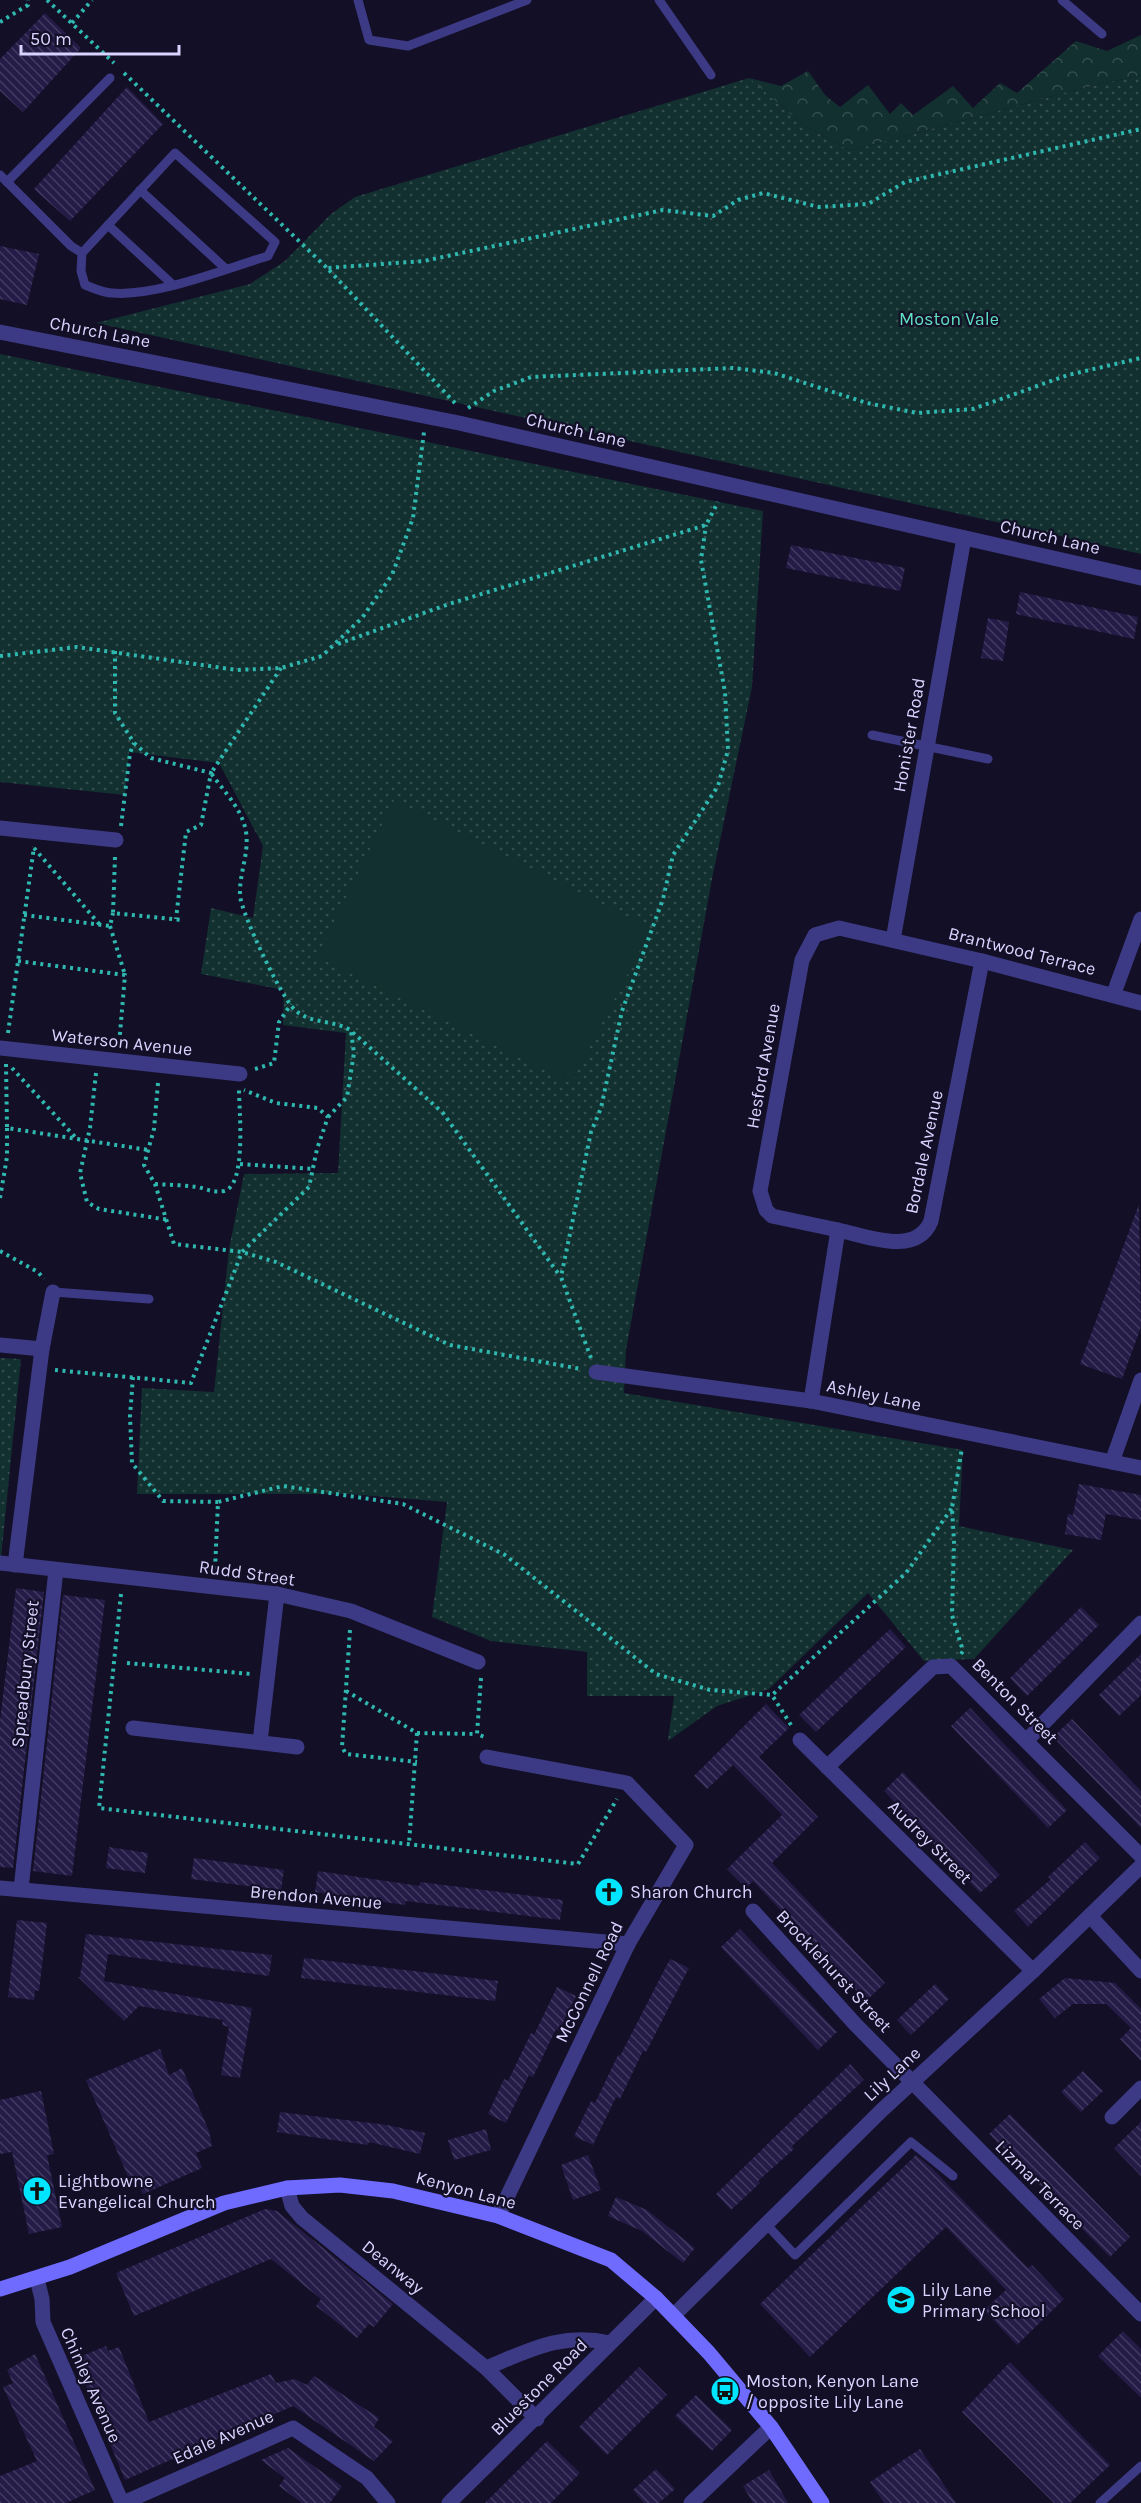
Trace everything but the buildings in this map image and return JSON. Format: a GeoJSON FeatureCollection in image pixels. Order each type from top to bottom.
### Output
{"type":"FeatureCollection","features":[{"type":"Feature","properties":{"kind":"street","name":"Church Lane"},"geometry":{"type":"LineString","coordinates":[[0,332],[426,417],[1141,578]]}},
{"type":"Feature","properties":{"kind":"street","name":"Honister Road"},"geometry":{"type":"LineString","coordinates":[[892,940],[964,538]]}},
{"type":"Feature","properties":{"kind":"street"},"geometry":{"type":"LineString","coordinates":[[0,828],[116,840]]}},
{"type":"Feature","properties":{"kind":"street"},"geometry":{"type":"LineString","coordinates":[[1114,993],[1141,919]]}},
{"type":"Feature","properties":{"kind":"street","name":"Hesford Avenue"},"geometry":{"type":"LineString","coordinates":[[838,1230],[772,1216],[766,1210],[760,1191],[802,960],[815,935],[827,930],[839,928],[892,940]]}},
{"type":"Feature","properties":{"kind":"street","name":"Brantwood Terrace"},"geometry":{"type":"LineString","coordinates":[[892,940],[1114,993],[1141,1002]]}},
{"type":"Feature","properties":{"kind":"street","name":"Bordale Avenue"},"geometry":{"type":"LineString","coordinates":[[838,1230],[902,1243],[911,1241],[927,1230],[982,961]]}},
{"type":"Feature","properties":{"kind":"street","name":"Waterson Avenue"},"geometry":{"type":"LineString","coordinates":[[4,1052],[160,1065],[240,1081]]}},
{"type":"Feature","properties":{"kind":"street"},"geometry":{"type":"LineString","coordinates":[[811,1401],[838,1230]]}},
{"type":"Feature","properties":{"kind":"street"},"geometry":{"type":"LineString","coordinates":[[8,1564],[53,1292]]}},
{"type":"Feature","properties":{"kind":"street"},"geometry":{"type":"LineString","coordinates":[[0,1345],[42,1349]]}},
{"type":"Feature","properties":{"kind":"street","name":"Ashley Lane"},"geometry":{"type":"LineString","coordinates":[[596,1372],[811,1401],[964,1434],[1141,1468]]}},
{"type":"Feature","properties":{"kind":"street"},"geometry":{"type":"LineString","coordinates":[[1112,1462],[1141,1380]]}},
{"type":"Feature","properties":{"kind":"street","name":"Rudd Street"},"geometry":{"type":"LineString","coordinates":[[8,1564],[277,1594],[351,1611],[478,1662]]}},
{"type":"Feature","properties":{"kind":"street","name":"Spreadbury Street"},"geometry":{"type":"LineString","coordinates":[[21,1889],[56,1569]]}},
{"type":"Feature","properties":{"kind":"street"},"geometry":{"type":"LineString","coordinates":[[260,1742],[277,1594]]}},
{"type":"Feature","properties":{"kind":"street"},"geometry":{"type":"LineString","coordinates":[[1027,1740],[1141,1623]]}},
{"type":"Feature","properties":{"kind":"street","name":"Benton Street"},"geometry":{"type":"LineString","coordinates":[[827,1767],[933,1667],[951,1666],[1141,1856]]}},
{"type":"Feature","properties":{"kind":"street"},"geometry":{"type":"LineString","coordinates":[[133,1728],[297,1747]]}},
{"type":"Feature","properties":{"kind":"street","name":"Audrey Street"},"geometry":{"type":"LineString","coordinates":[[800,1740],[1033,1971]]}},
{"type":"Feature","properties":{"kind":"street"},"geometry":{"type":"LineString","coordinates":[[487,1757],[627,1783]]}},
{"type":"Feature","properties":{"kind":"street","name":"McConnell Road"},"geometry":{"type":"LineString","coordinates":[[498,2216],[628,1944],[686,1845],[627,1783]]}},
{"type":"Feature","properties":{"kind":"street","name":"Lily Lane"},"geometry":{"type":"LineString","coordinates":[[674,2315],[912,2082],[1033,1971],[1141,1866]]}},
{"type":"Feature","properties":{"kind":"street","name":"Brendon Avenue"},"geometry":{"type":"LineString","coordinates":[[0,1888],[628,1944]]}},
{"type":"Feature","properties":{"kind":"street","name":"Brocklehurst Street"},"geometry":{"type":"LineString","coordinates":[[753,1911],[855,2024],[912,2082]]}},
{"type":"Feature","properties":{"kind":"street"},"geometry":{"type":"LineString","coordinates":[[1090,1916],[1141,1971]]}},
{"type":"Feature","properties":{"kind":"street","name":"Lizmar Terrace"},"geometry":{"type":"LineString","coordinates":[[912,2082],[1141,2314]]}},
{"type":"Feature","properties":{"kind":"street"},"geometry":{"type":"LineString","coordinates":[[1112,2117],[1141,2088]]}},
{"type":"Feature","properties":{"kind":"street","name":"Kenyon Lane"},"geometry":{"type":"LineString","coordinates":[[0,2289],[37,2279],[224,2203],[287,2188],[340,2185],[393,2191],[498,2216],[611,2260],[656,2298],[674,2315],[771,2427],[822,2503]]}},
{"type":"Feature","properties":{"kind":"street","name":"Deanway"},"geometry":{"type":"LineString","coordinates":[[287,2188],[292,2206],[302,2218],[486,2368],[537,2419]]}},
{"type":"Feature","properties":{"kind":"street","name":"Chinley Avenue"},"geometry":{"type":"LineString","coordinates":[[37,2279],[42,2299],[43,2322],[122,2503]]}},
{"type":"Feature","properties":{"kind":"street","name":"Bluestone Road"},"geometry":{"type":"LineString","coordinates":[[449,2503],[537,2419],[656,2298]]}},
{"type":"Feature","properties":{"kind":"street"},"geometry":{"type":"LineString","coordinates":[[486,2368],[559,2340],[579,2338],[610,2343]]}},
{"type":"Feature","properties":{"kind":"street"},"geometry":{"type":"LineString","coordinates":[[691,2503],[771,2427]]}},
{"type":"Feature","properties":{"kind":"street","name":"Edale Avenue"},"geometry":{"type":"LineString","coordinates":[[122,2503],[292,2428],[367,2478],[388,2503]]}},
{"type":"Feature","properties":{"kind":"lane"},"geometry":{"type":"LineString","coordinates":[[358,0],[369,40],[408,46],[527,0]]}},
{"type":"Feature","properties":{"kind":"lane"},"geometry":{"type":"LineString","coordinates":[[659,0],[711,75]]}},
{"type":"Feature","properties":{"kind":"lane"},"geometry":{"type":"LineString","coordinates":[[1062,0],[1102,34]]}},
{"type":"Feature","properties":{"kind":"lane"},"geometry":{"type":"LineString","coordinates":[[82,253],[71,246],[3,179],[110,78]]}},
{"type":"Feature","properties":{"kind":"lane"},"geometry":{"type":"LineString","coordinates":[[175,153],[275,242],[268,256],[172,285],[135,293],[110,293],[85,285],[81,271],[82,253],[140,190],[175,153]]}},
{"type":"Feature","properties":{"kind":"lane"},"geometry":{"type":"LineString","coordinates":[[140,190],[226,268]]}},
{"type":"Feature","properties":{"kind":"lane"},"geometry":{"type":"LineString","coordinates":[[108,225],[172,285]]}},
{"type":"Feature","properties":{"kind":"lane"},"geometry":{"type":"LineString","coordinates":[[872,735],[988,759]]}},
{"type":"Feature","properties":{"kind":"lane"},"geometry":{"type":"LineString","coordinates":[[53,1292],[149,1299]]}},
{"type":"Feature","properties":{"kind":"lane"},"geometry":{"type":"LineString","coordinates":[[766,2224],[795,2255],[911,2142],[953,2176]]}},
{"type":"Feature","properties":{"kind":"lane"},"geometry":{"type":"LineString","coordinates":[[1100,2503],[1141,2466]]}},
{"type":"Feature","properties":{"kind":"path"},"geometry":{"type":"LineString","coordinates":[[0,22],[33,0]]}},
{"type":"Feature","properties":{"kind":"path"},"geometry":{"type":"LineString","coordinates":[[47,0],[327,268],[462,412],[494,391],[531,377],[733,368],[774,374],[867,403],[917,413],[973,409],[1068,375],[1141,358]]}},
{"type":"Feature","properties":{"kind":"path"},"geometry":{"type":"LineString","coordinates":[[72,23],[92,0]]}},
{"type":"Feature","properties":{"kind":"path"},"geometry":{"type":"LineString","coordinates":[[327,268],[424,261],[663,210],[713,216],[738,200],[763,193],[819,207],[868,204],[905,182],[1141,129]]}},
{"type":"Feature","properties":{"kind":"path"},"geometry":{"type":"LineString","coordinates":[[336,644],[362,618],[393,575],[413,518],[426,417]]}},
{"type":"Feature","properties":{"kind":"path"},"geometry":{"type":"LineString","coordinates":[[561,1277],[591,1132],[601,1108],[622,1011],[663,899],[673,855],[718,786],[728,750],[725,692],[701,560],[706,525],[718,502]]}},
{"type":"Feature","properties":{"kind":"path"},"geometry":{"type":"LineString","coordinates":[[0,656],[77,647],[115,651],[182,664],[237,670],[281,668],[307,662],[336,644],[449,604],[706,525]]}},
{"type":"Feature","properties":{"kind":"path"},"geometry":{"type":"LineString","coordinates":[[115,651],[115,713],[134,743],[151,758],[211,772],[245,826],[247,846],[240,896],[255,941],[294,1010],[318,1021],[343,1025],[443,1113],[561,1277],[596,1372]]}},
{"type":"Feature","properties":{"kind":"path"},"geometry":{"type":"LineString","coordinates":[[113,913],[179,920],[186,832],[201,825],[211,772],[281,668]]}},
{"type":"Feature","properties":{"kind":"path"},"geometry":{"type":"LineString","coordinates":[[118,1061],[125,975],[110,927],[113,913],[116,840],[122,823],[130,753],[134,743]]}},
{"type":"Feature","properties":{"kind":"path"},"geometry":{"type":"LineString","coordinates":[[0,1198],[7,1157],[4,1052],[36,832]]}},
{"type":"Feature","properties":{"kind":"path"},"geometry":{"type":"LineString","coordinates":[[34,848],[100,925]]}},
{"type":"Feature","properties":{"kind":"path"},"geometry":{"type":"LineString","coordinates":[[24,915],[110,927]]}},
{"type":"Feature","properties":{"kind":"path"},"geometry":{"type":"LineString","coordinates":[[18,961],[125,975]]}},
{"type":"Feature","properties":{"kind":"path"},"geometry":{"type":"LineString","coordinates":[[240,1081],[274,1063],[279,1022],[291,1005]]}},
{"type":"Feature","properties":{"kind":"path"},"geometry":{"type":"LineString","coordinates":[[40,1368],[191,1383],[242,1252],[309,1188],[328,1117],[347,1097],[354,1053],[350,1030]]}},
{"type":"Feature","properties":{"kind":"path"},"geometry":{"type":"LineString","coordinates":[[4,1052],[76,1139]]}},
{"type":"Feature","properties":{"kind":"path"},"geometry":{"type":"LineString","coordinates":[[98,1059],[80,1173],[87,1202],[99,1209],[169,1220]]}},
{"type":"Feature","properties":{"kind":"path"},"geometry":{"type":"LineString","coordinates":[[160,1065],[154,1129],[144,1165],[155,1184],[169,1220],[174,1244],[242,1252],[276,1262],[450,1345],[596,1372]]}},
{"type":"Feature","properties":{"kind":"path"},"geometry":{"type":"LineString","coordinates":[[240,1081],[276,1103],[318,1108],[328,1117]]}},
{"type":"Feature","properties":{"kind":"path"},"geometry":{"type":"LineString","coordinates":[[155,1184],[198,1187],[212,1192],[228,1190],[237,1177],[240,1164],[240,1081]]}},
{"type":"Feature","properties":{"kind":"path"},"geometry":{"type":"LineString","coordinates":[[7,1128],[148,1150]]}},
{"type":"Feature","properties":{"kind":"path"},"geometry":{"type":"LineString","coordinates":[[240,1164],[313,1169]]}},
{"type":"Feature","properties":{"kind":"path"},"geometry":{"type":"LineString","coordinates":[[0,1251],[38,1272],[53,1292]]}},
{"type":"Feature","properties":{"kind":"path"},"geometry":{"type":"LineString","coordinates":[[134,1377],[130,1416],[132,1463],[163,1501],[218,1502],[283,1486],[403,1504],[505,1555],[656,1674],[710,1690],[772,1695],[906,1573],[952,1508]]}},
{"type":"Feature","properties":{"kind":"path"},"geometry":{"type":"LineString","coordinates":[[951,1666],[963,1651],[952,1615],[954,1542],[952,1508],[964,1434]]}},
{"type":"Feature","properties":{"kind":"path"},"geometry":{"type":"LineString","coordinates":[[214,1588],[218,1502]]}},
{"type":"Feature","properties":{"kind":"path"},"geometry":{"type":"LineString","coordinates":[[123,1577],[99,1808],[578,1864],[627,1783]]}},
{"type":"Feature","properties":{"kind":"path"},"geometry":{"type":"LineString","coordinates":[[351,1611],[342,1747],[346,1754],[417,1762]]}},
{"type":"Feature","properties":{"kind":"path"},"geometry":{"type":"LineString","coordinates":[[477,1734],[482,1684],[478,1662]]}},
{"type":"Feature","properties":{"kind":"path"},"geometry":{"type":"LineString","coordinates":[[127,1663],[267,1675]]}},
{"type":"Feature","properties":{"kind":"path"},"geometry":{"type":"LineString","coordinates":[[346,1691],[417,1733],[477,1734],[491,1739],[487,1757]]}},
{"type":"Feature","properties":{"kind":"path"},"geometry":{"type":"LineString","coordinates":[[772,1695],[800,1740]]}},
{"type":"Feature","properties":{"kind":"path"},"geometry":{"type":"LineString","coordinates":[[409,1844],[417,1762],[417,1733]]}},
{"type":"Feature","properties":{"kind":"green space"},"geometry":{"type":"Polygon","coordinates":[[[1141,35],[1141,75],[1075,90],[850,151],[803,125],[749,78],[781,86],[808,71],[825,95],[840,107],[868,85],[890,114],[901,103],[913,115],[953,86],[973,108],[1000,83],[1017,93],[1076,41],[1107,51],[1141,35]]]}},
{"type":"Feature","properties":{"kind":"green space","name":"Moston Vale"},"geometry":{"type":"Polygon","coordinates":[[[1141,75],[1141,554],[96,323],[250,284],[285,261],[331,214],[355,197],[749,78],[803,125],[850,151],[1075,90],[1141,75]]]}},
{"type":"Feature","properties":{"kind":"green space"},"geometry":{"type":"Polygon","coordinates":[[[0,354],[763,511],[752,687],[712,879],[626,1350],[624,1393],[963,1450],[959,1526],[1073,1550],[974,1659],[924,1661],[868,1593],[769,1689],[717,1706],[668,1741],[674,1696],[587,1696],[587,1652],[491,1641],[432,1617],[447,1502],[349,1494],[137,1494],[142,1388],[214,1392],[229,1249],[244,1174],[338,1173],[346,1033],[283,1025],[284,990],[201,974],[211,908],[253,918],[263,846],[219,763],[129,752],[125,795],[0,782],[0,354]]]}},
{"type":"Feature","properties":{"kind":"green space"},"geometry":{"type":"Polygon","coordinates":[[[394,800],[651,929],[571,1083],[317,957],[394,800]]]}},
{"type":"Feature","properties":{"kind":"green space"},"geometry":{"type":"Polygon","coordinates":[[[0,1358],[21,1359],[1,1558],[0,1558],[0,1358]]]}},
{"type":"Feature","properties":{"kind":"place","name":"Sharon Church"},"geometry":{"type":"Point","coordinates":[609,1892]}},
{"type":"Feature","properties":{"kind":"place","name":"Lightbowne Evangelical Church"},"geometry":{"type":"Point","coordinates":[37,2191]}},
{"type":"Feature","properties":{"kind":"place","name":"Lily Lane Primary School"},"geometry":{"type":"Point","coordinates":[901,2300]}},
{"type":"Feature","properties":{"kind":"place","name":"Moston, Kenyon Lane / opposite Lily Lane"},"geometry":{"type":"Point","coordinates":[725,2391]}}]}
